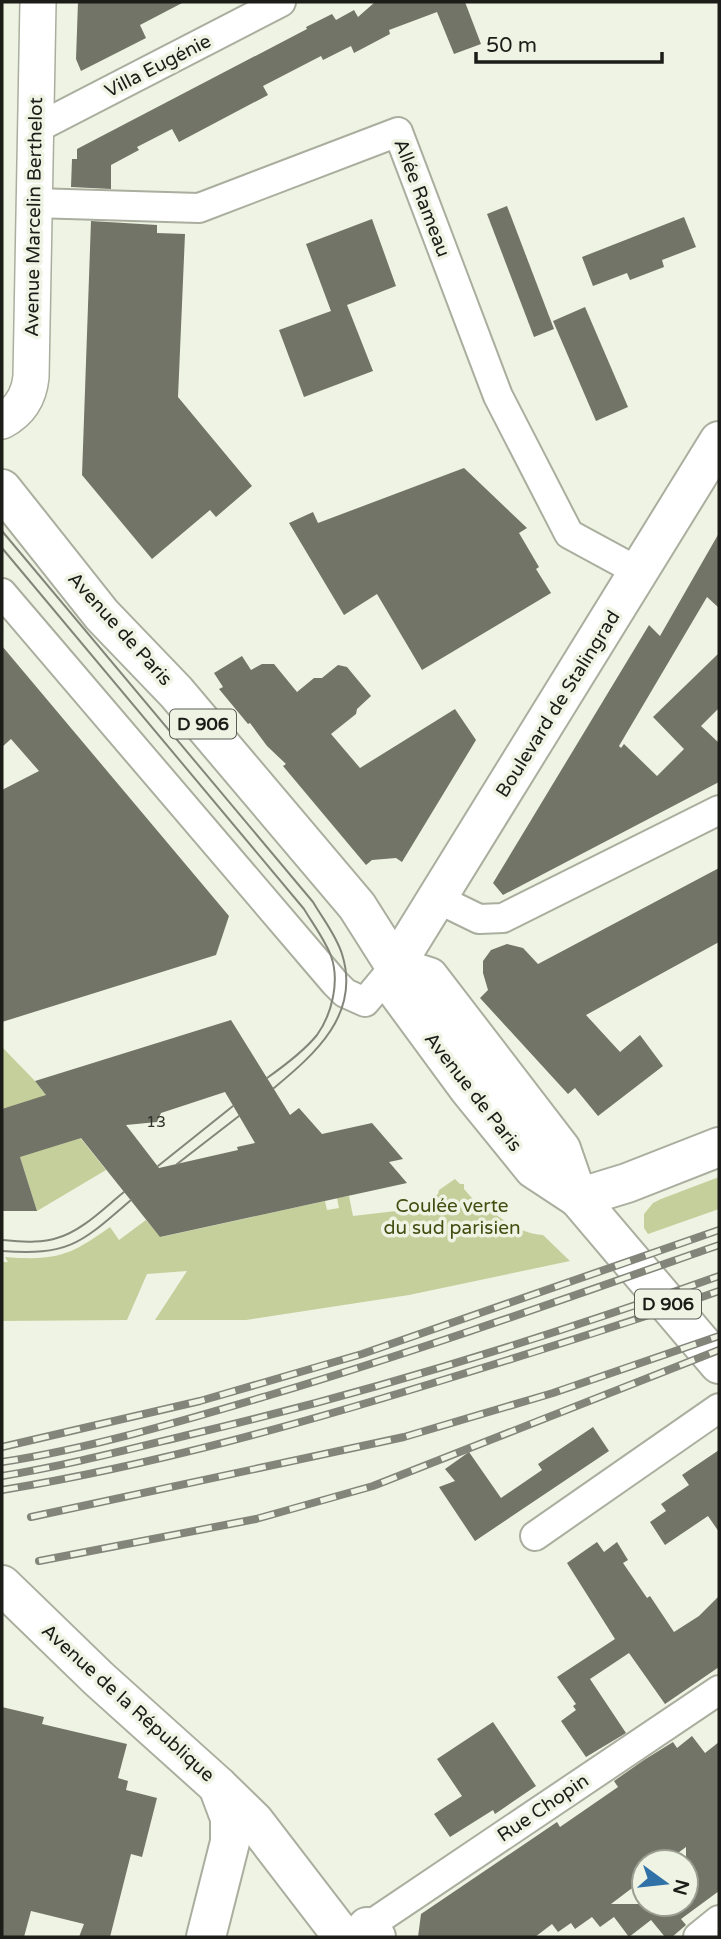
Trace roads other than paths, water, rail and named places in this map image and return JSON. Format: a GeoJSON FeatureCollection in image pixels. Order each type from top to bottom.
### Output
{"type":"FeatureCollection","features":[{"type":"Feature","properties":{"kind":"main road","name":"Boulevard de Stalingrad"},"geometry":{"type":"LineString","coordinates":[[395,966],[719,441]]}},
{"type":"Feature","properties":{"kind":"main road","name":"Avenue de Paris"},"geometry":{"type":"LineString","coordinates":[[2,489],[103,615],[176,692],[357,906],[395,966]]}},
{"type":"Feature","properties":{"kind":"main road","name":"D 906"},"geometry":{"type":"LineString","coordinates":[[395,966],[429,976],[561,1149],[578,1198],[719,1364]]}},
{"type":"Feature","properties":{"kind":"main road"},"geometry":{"type":"LineString","coordinates":[[578,1198],[627,1183],[719,1147]]}},
{"type":"Feature","properties":{"kind":"main road","name":"Avenue de la République"},"geometry":{"type":"LineString","coordinates":[[2,1585],[99,1679],[218,1786],[254,1821],[286,1861],[362,1934]]}},
{"type":"Feature","properties":{"kind":"main road"},"geometry":{"type":"LineString","coordinates":[[208,1933],[230,1842],[230,1818],[218,1786]]}},
{"type":"Feature","properties":{"kind":"main road"},"geometry":{"type":"LineString","coordinates":[[208,1933],[251,1871],[286,1861]]}},
{"type":"Feature","properties":{"kind":"street","name":"Avenue Marcelin Berthelot"},"geometry":{"type":"LineString","coordinates":[[2,421],[24,401],[31,383],[37,2]]}},
{"type":"Feature","properties":{"kind":"street","name":"Villa Eugénie"},"geometry":{"type":"LineString","coordinates":[[35,129],[281,2]]}},
{"type":"Feature","properties":{"kind":"street","name":"Allée Rameau"},"geometry":{"type":"LineString","coordinates":[[34,203],[199,208],[398,132],[498,396],[569,534],[639,572]]}},
{"type":"Feature","properties":{"kind":"street"},"geometry":{"type":"LineString","coordinates":[[2,593],[306,953],[345,993],[365,1002],[395,966]]}},
{"type":"Feature","properties":{"kind":"street"},"geometry":{"type":"LineString","coordinates":[[438,899],[479,919],[503,918],[719,810]]}},
{"type":"Feature","properties":{"kind":"street"},"geometry":{"type":"LineString","coordinates":[[535,1535],[719,1408]]}},
{"type":"Feature","properties":{"kind":"street","name":"Rue Chopin"},"geometry":{"type":"LineString","coordinates":[[362,1934],[719,1690]]}},
{"type":"Feature","properties":{"kind":"street"},"geometry":{"type":"LineString","coordinates":[[698,1937],[719,1920]]}},
{"type":"Feature","properties":{"kind":"tram line"},"geometry":{"type":"LineString","coordinates":[[2,531],[313,902],[336,940],[346,976],[340,1014],[319,1046],[274,1088]]}},
{"type":"Feature","properties":{"kind":"tram line"},"geometry":{"type":"LineString","coordinates":[[2,548],[304,909],[326,944],[335,976],[327,1017],[317,1035],[306,1047],[267,1078]]}},
{"type":"Feature","properties":{"kind":"tram line"},"geometry":{"type":"LineString","coordinates":[[158,1166],[233,1106]]}},
{"type":"Feature","properties":{"kind":"tram line"},"geometry":{"type":"LineString","coordinates":[[177,1164],[239,1116]]}},
{"type":"Feature","properties":{"kind":"tram line"},"geometry":{"type":"LineString","coordinates":[[2,1240],[43,1241],[66,1235],[124,1192]]}},
{"type":"Feature","properties":{"kind":"tram line"},"geometry":{"type":"LineString","coordinates":[[2,1251],[44,1251],[73,1244],[99,1227],[131,1200]]}},
{"type":"Feature","properties":{"kind":"railway"},"geometry":{"type":"LineString","coordinates":[[2,1447],[200,1401],[362,1354],[719,1230]]}},
{"type":"Feature","properties":{"kind":"railway"},"geometry":{"type":"LineString","coordinates":[[2,1462],[103,1442],[327,1378],[719,1245]]}},
{"type":"Feature","properties":{"kind":"railway"},"geometry":{"type":"LineString","coordinates":[[2,1476],[72,1463],[255,1419],[389,1383],[588,1321],[719,1276]]}},
{"type":"Feature","properties":{"kind":"railway"},"geometry":{"type":"LineString","coordinates":[[2,1490],[117,1468],[287,1426],[555,1345],[719,1291]]}},
{"type":"Feature","properties":{"kind":"railway"},"geometry":{"type":"LineString","coordinates":[[31,1517],[404,1437],[553,1393],[719,1336]]}},
{"type":"Feature","properties":{"kind":"railway"},"geometry":{"type":"LineString","coordinates":[[39,1561],[256,1519],[373,1486],[719,1350]]}},
{"type":"Feature","properties":{"kind":"park label","name":"Coulée verte du sud parisien"},"geometry":{"type":"Point","coordinates":[452,1217]}}]}
